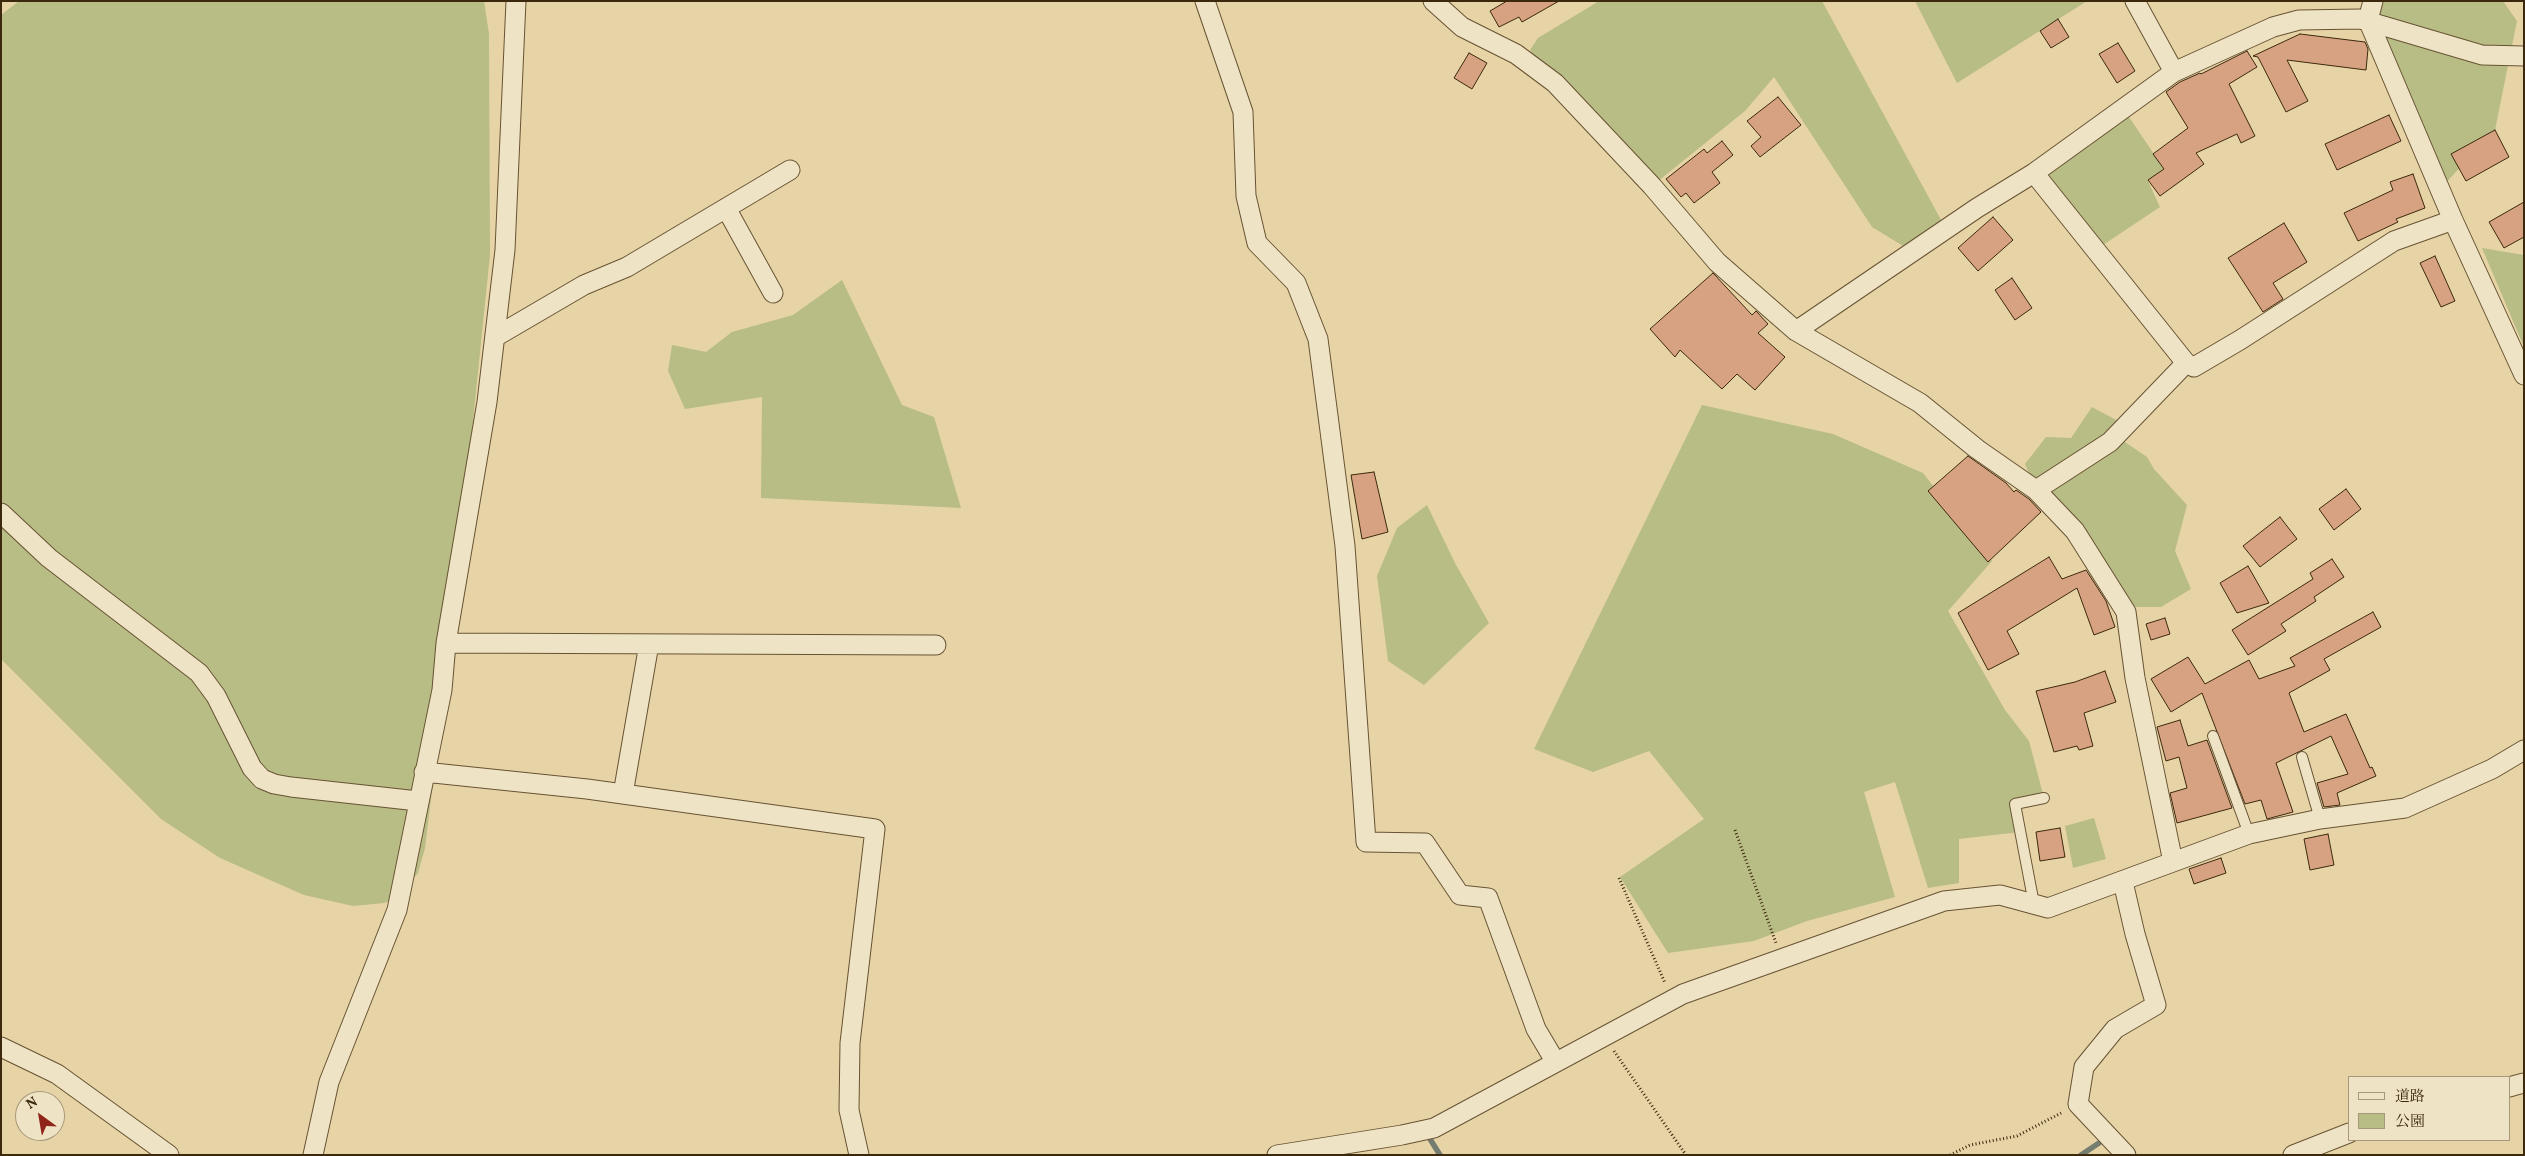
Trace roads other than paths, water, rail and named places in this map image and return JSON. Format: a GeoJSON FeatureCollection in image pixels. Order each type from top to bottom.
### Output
{"type":"FeatureCollection","features":[{"type":"Feature","properties":{"kind":"street"},"geometry":{"type":"LineString","coordinates":[[313,1155],[328,1082],[397,910],[442,690],[446,643],[487,402],[505,250],[516,1]]}},
{"type":"Feature","properties":{"kind":"street"},"geometry":{"type":"LineString","coordinates":[[1205,1],[1243,112],[1246,196],[1257,243],[1296,283],[1318,339],[1345,546],[1366,842],[1425,843],[1460,895],[1488,898],[1536,1029],[1552,1056],[1553,1063]]}},
{"type":"Feature","properties":{"kind":"street"},"geometry":{"type":"LineString","coordinates":[[1433,1],[1462,27],[1516,54],[1555,83],[1652,186],[1717,262],[1796,331],[1920,403],[1976,449],[2002,464],[2036,490],[2075,530],[2126,612],[2135,678],[2173,862]]}},
{"type":"Feature","properties":{"kind":"street"},"geometry":{"type":"LineString","coordinates":[[2135,1],[2174,72]]}},
{"type":"Feature","properties":{"kind":"street"},"geometry":{"type":"LineString","coordinates":[[2373,1],[2368,20],[2453,220],[2524,375]]}},
{"type":"Feature","properties":{"kind":"street"},"geometry":{"type":"LineString","coordinates":[[1796,331],[1977,208],[2034,172],[2174,72],[2273,27],[2300,20],[2368,20],[2482,55],[2524,56]]}},
{"type":"Feature","properties":{"kind":"street"},"geometry":{"type":"LineString","coordinates":[[495,336],[584,285],[627,267],[790,170]]}},
{"type":"Feature","properties":{"kind":"street"},"geometry":{"type":"LineString","coordinates":[[2034,172],[2186,363],[2194,367],[2394,241],[2453,220]]}},
{"type":"Feature","properties":{"kind":"street"},"geometry":{"type":"LineString","coordinates":[[726,208],[773,293]]}},
{"type":"Feature","properties":{"kind":"street"},"geometry":{"type":"LineString","coordinates":[[2036,490],[2110,442],[2186,363]]}},
{"type":"Feature","properties":{"kind":"street"},"geometry":{"type":"LineString","coordinates":[[1,513],[49,558],[199,673],[216,696],[252,768],[262,779],[274,784],[292,787],[418,801]]}},
{"type":"Feature","properties":{"kind":"street"},"geometry":{"type":"LineString","coordinates":[[446,643],[936,645]]}},
{"type":"Feature","properties":{"kind":"street"},"geometry":{"type":"LineString","coordinates":[[623,794],[649,644]]}},
{"type":"Feature","properties":{"kind":"street"},"geometry":{"type":"LineString","coordinates":[[1277,1155],[1434,1128],[1673,1000],[1782,958],[1944,901],[2000,895],[2048,908],[2123,882],[2249,834],[2320,819],[2405,808],[2492,769],[2524,750]]}},
{"type":"Feature","properties":{"kind":"street"},"geometry":{"type":"LineString","coordinates":[[424,772],[623,794],[876,829],[850,1043],[849,1110],[859,1155]]}},
{"type":"Feature","properties":{"kind":"street"},"geometry":{"type":"LineString","coordinates":[[2123,882],[2135,934],[2156,1005],[2115,1029],[2084,1067],[2078,1104],[2126,1155]]}},
{"type":"Feature","properties":{"kind":"street"},"geometry":{"type":"LineString","coordinates":[[1,1048],[57,1074],[169,1155]]}},
{"type":"Feature","properties":{"kind":"street"},"geometry":{"type":"LineString","coordinates":[[2510,1087],[2524,1083]]}},
{"type":"Feature","properties":{"kind":"street"},"geometry":{"type":"LineString","coordinates":[[2293,1155],[2348,1134]]}},
{"type":"Feature","properties":{"kind":"lane"},"geometry":{"type":"LineString","coordinates":[[2213,736],[2249,834]]}},
{"type":"Feature","properties":{"kind":"lane"},"geometry":{"type":"LineString","coordinates":[[2302,757],[2320,819]]}},
{"type":"Feature","properties":{"kind":"lane"},"geometry":{"type":"LineString","coordinates":[[2034,904],[2015,804],[2044,798]]}},
{"type":"Feature","properties":{"kind":"waterway"},"geometry":{"type":"LineString","coordinates":[[1430,1139],[1440,1155]]}},
{"type":"Feature","properties":{"kind":"waterway"},"geometry":{"type":"LineString","coordinates":[[2081,1155],[2099,1143]]}}]}
